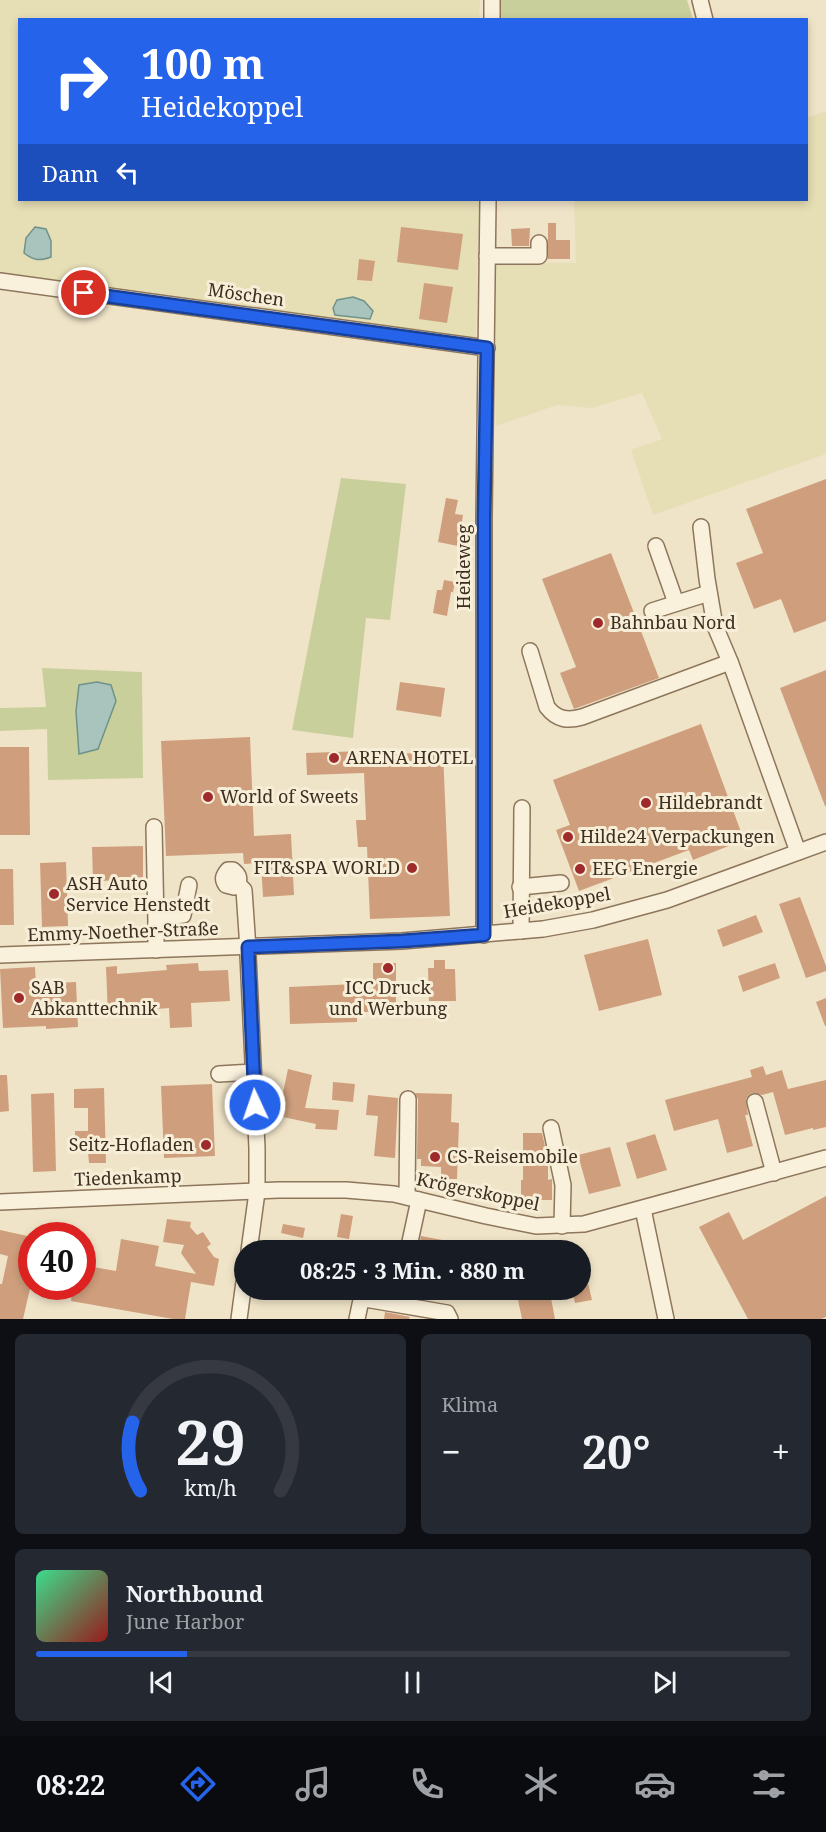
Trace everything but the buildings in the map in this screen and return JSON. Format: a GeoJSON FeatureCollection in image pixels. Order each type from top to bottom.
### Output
{"type":"FeatureCollection","features":[{"type":"Feature","properties":{"kind":"street"},"geometry":{"type":"LineString","coordinates":[[492,0],[492,18]]}},
{"type":"Feature","properties":{"kind":"street"},"geometry":{"type":"LineString","coordinates":[[700,0],[704,18]]}},
{"type":"Feature","properties":{"kind":"street","name":"Heideweg"},"geometry":{"type":"LineString","coordinates":[[484,935],[484,517],[488,201]]}},
{"type":"Feature","properties":{"kind":"street"},"geometry":{"type":"LineString","coordinates":[[487,256],[539,256],[539,243]]}},
{"type":"Feature","properties":{"kind":"street","name":"Möschen"},"geometry":{"type":"LineString","coordinates":[[0,281],[487,348]]}},
{"type":"Feature","properties":{"kind":"street"},"geometry":{"type":"LineString","coordinates":[[701,527],[715,626],[798,852]]}},
{"type":"Feature","properties":{"kind":"street"},"geometry":{"type":"LineString","coordinates":[[656,546],[676,603]]}},
{"type":"Feature","properties":{"kind":"street"},"geometry":{"type":"LineString","coordinates":[[652,611],[709,593]]}},
{"type":"Feature","properties":{"kind":"street"},"geometry":{"type":"LineString","coordinates":[[530,651],[547,707],[552,713],[567,720],[582,717],[730,662]]}},
{"type":"Feature","properties":{"kind":"street"},"geometry":{"type":"LineString","coordinates":[[521,932],[522,808]]}},
{"type":"Feature","properties":{"kind":"street"},"geometry":{"type":"LineString","coordinates":[[154,827],[156,950]]}},
{"type":"Feature","properties":{"kind":"street","name":"Heidekoppel"},"geometry":{"type":"LineString","coordinates":[[248,947],[402,941],[484,935],[543,929],[593,920],[667,900],[826,842]]}},
{"type":"Feature","properties":{"kind":"street"},"geometry":{"type":"LineString","coordinates":[[520,887],[561,883]]}},
{"type":"Feature","properties":{"kind":"street"},"geometry":{"type":"LineString","coordinates":[[238,884],[244,890],[253,1072],[257,1192],[250,1240]]}},
{"type":"Feature","properties":{"kind":"street"},"geometry":{"type":"LineString","coordinates":[[156,924],[164,917],[183,915],[189,885]]}},
{"type":"Feature","properties":{"kind":"street","name":"Emmy-Noether-Straße"},"geometry":{"type":"LineString","coordinates":[[0,955],[248,947]]}},
{"type":"Feature","properties":{"kind":"street"},"geometry":{"type":"LineString","coordinates":[[219,1074],[253,1072]]}},
{"type":"Feature","properties":{"kind":"street"},"geometry":{"type":"LineString","coordinates":[[408,1100],[413,1198],[409,1240]]}},
{"type":"Feature","properties":{"kind":"street"},"geometry":{"type":"LineString","coordinates":[[755,1102],[774,1173]]}},
{"type":"Feature","properties":{"kind":"street"},"geometry":{"type":"LineString","coordinates":[[550,1128],[563,1185],[562,1226]]}},
{"type":"Feature","properties":{"kind":"street","name":"Krögerskoppel"},"geometry":{"type":"LineString","coordinates":[[257,1192],[346,1190],[394,1194],[536,1226],[562,1226],[584,1224],[643,1209],[826,1158]]}},
{"type":"Feature","properties":{"kind":"street","name":"Tiedenkamp"},"geometry":{"type":"LineString","coordinates":[[0,1202],[257,1192]]}},
{"type":"Feature","properties":{"kind":"street"},"geometry":{"type":"LineString","coordinates":[[643,1209],[666,1319]]}},
{"type":"Feature","properties":{"kind":"street"},"geometry":{"type":"LineString","coordinates":[[357,1319],[359,1303],[365,1299],[447,1313],[450,1319]]}},
{"type":"Feature","properties":{"kind":"street"},"geometry":{"type":"LineString","coordinates":[[239,1319],[242,1300]]}},
{"type":"Feature","properties":{"kind":"shaded area"},"geometry":{"type":"Polygon","coordinates":[[[0,0],[480,0],[479,18],[18,18],[18,201],[479,201],[476,341],[0,272],[0,0]]]}},
{"type":"Feature","properties":{"kind":"shaded area"},"geometry":{"type":"Polygon","coordinates":[[[826,111],[826,454],[653,515],[631,450],[662,439],[642,393],[592,408],[557,405],[496,426],[493,262],[576,263],[574,201],[808,201],[808,118],[826,111]]]}},
{"type":"Feature","properties":{"kind":"green space"},"geometry":{"type":"Polygon","coordinates":[[[499,0],[687,0],[693,18],[498,18],[499,0]]]}},
{"type":"Feature","properties":{"kind":"green space"},"geometry":{"type":"Polygon","coordinates":[[[341,478],[406,484],[390,620],[366,618],[353,738],[292,730],[341,478]]]}},
{"type":"Feature","properties":{"kind":"green space"},"geometry":{"type":"Polygon","coordinates":[[[42,668],[142,672],[143,778],[48,780],[47,729],[0,731],[0,708],[46,707],[42,668]]]}},
{"type":"Feature","properties":{"kind":"water"},"geometry":{"type":"Polygon","coordinates":[[[35,227],[46,229],[51,241],[51,257],[37,260],[24,253],[26,238],[35,227]]]}},
{"type":"Feature","properties":{"kind":"water"},"geometry":{"type":"Polygon","coordinates":[[[353,297],[364,301],[373,311],[370,319],[335,315],[333,308],[337,300],[353,297]]]}},
{"type":"Feature","properties":{"kind":"water"},"geometry":{"type":"Polygon","coordinates":[[[97,682],[111,685],[116,701],[98,749],[79,754],[76,711],[79,685],[97,682]]]}},
{"type":"Feature","properties":{"kind":"place","name":"Bahnbau Nord"},"geometry":{"type":"Point","coordinates":[598,623]}},
{"type":"Feature","properties":{"kind":"place","name":"ARENA HOTEL"},"geometry":{"type":"Point","coordinates":[334,758]}},
{"type":"Feature","properties":{"kind":"place","name":"World of Sweets"},"geometry":{"type":"Point","coordinates":[208,797]}},
{"type":"Feature","properties":{"kind":"place","name":"Hildebrandt"},"geometry":{"type":"Point","coordinates":[646,803]}},
{"type":"Feature","properties":{"kind":"place","name":"Hilde24 Verpackungen"},"geometry":{"type":"Point","coordinates":[568,837]}},
{"type":"Feature","properties":{"kind":"place","name":"FIT&SPA WORLD"},"geometry":{"type":"Point","coordinates":[412,868]}},
{"type":"Feature","properties":{"kind":"place","name":"EEG Energie"},"geometry":{"type":"Point","coordinates":[580,869]}},
{"type":"Feature","properties":{"kind":"place","name":"ASH Auto Service Henstedt"},"geometry":{"type":"Point","coordinates":[54,894]}},
{"type":"Feature","properties":{"kind":"place","name":"ICC Druck und Werbung"},"geometry":{"type":"Point","coordinates":[388,968]}},
{"type":"Feature","properties":{"kind":"place","name":"SAB Abkanttechnik"},"geometry":{"type":"Point","coordinates":[19,998]}},
{"type":"Feature","properties":{"kind":"place","name":"Seitz-Hofladen"},"geometry":{"type":"Point","coordinates":[206,1145]}},
{"type":"Feature","properties":{"kind":"place","name":"CS-Reisemobile"},"geometry":{"type":"Point","coordinates":[435,1157]}},
{"type":"Feature","properties":{"kind":"route"},"geometry":{"type":"LineString","coordinates":[[84,293],[487,348],[484,517],[484,935],[402,941],[248,947],[255,1105]]}}]}
